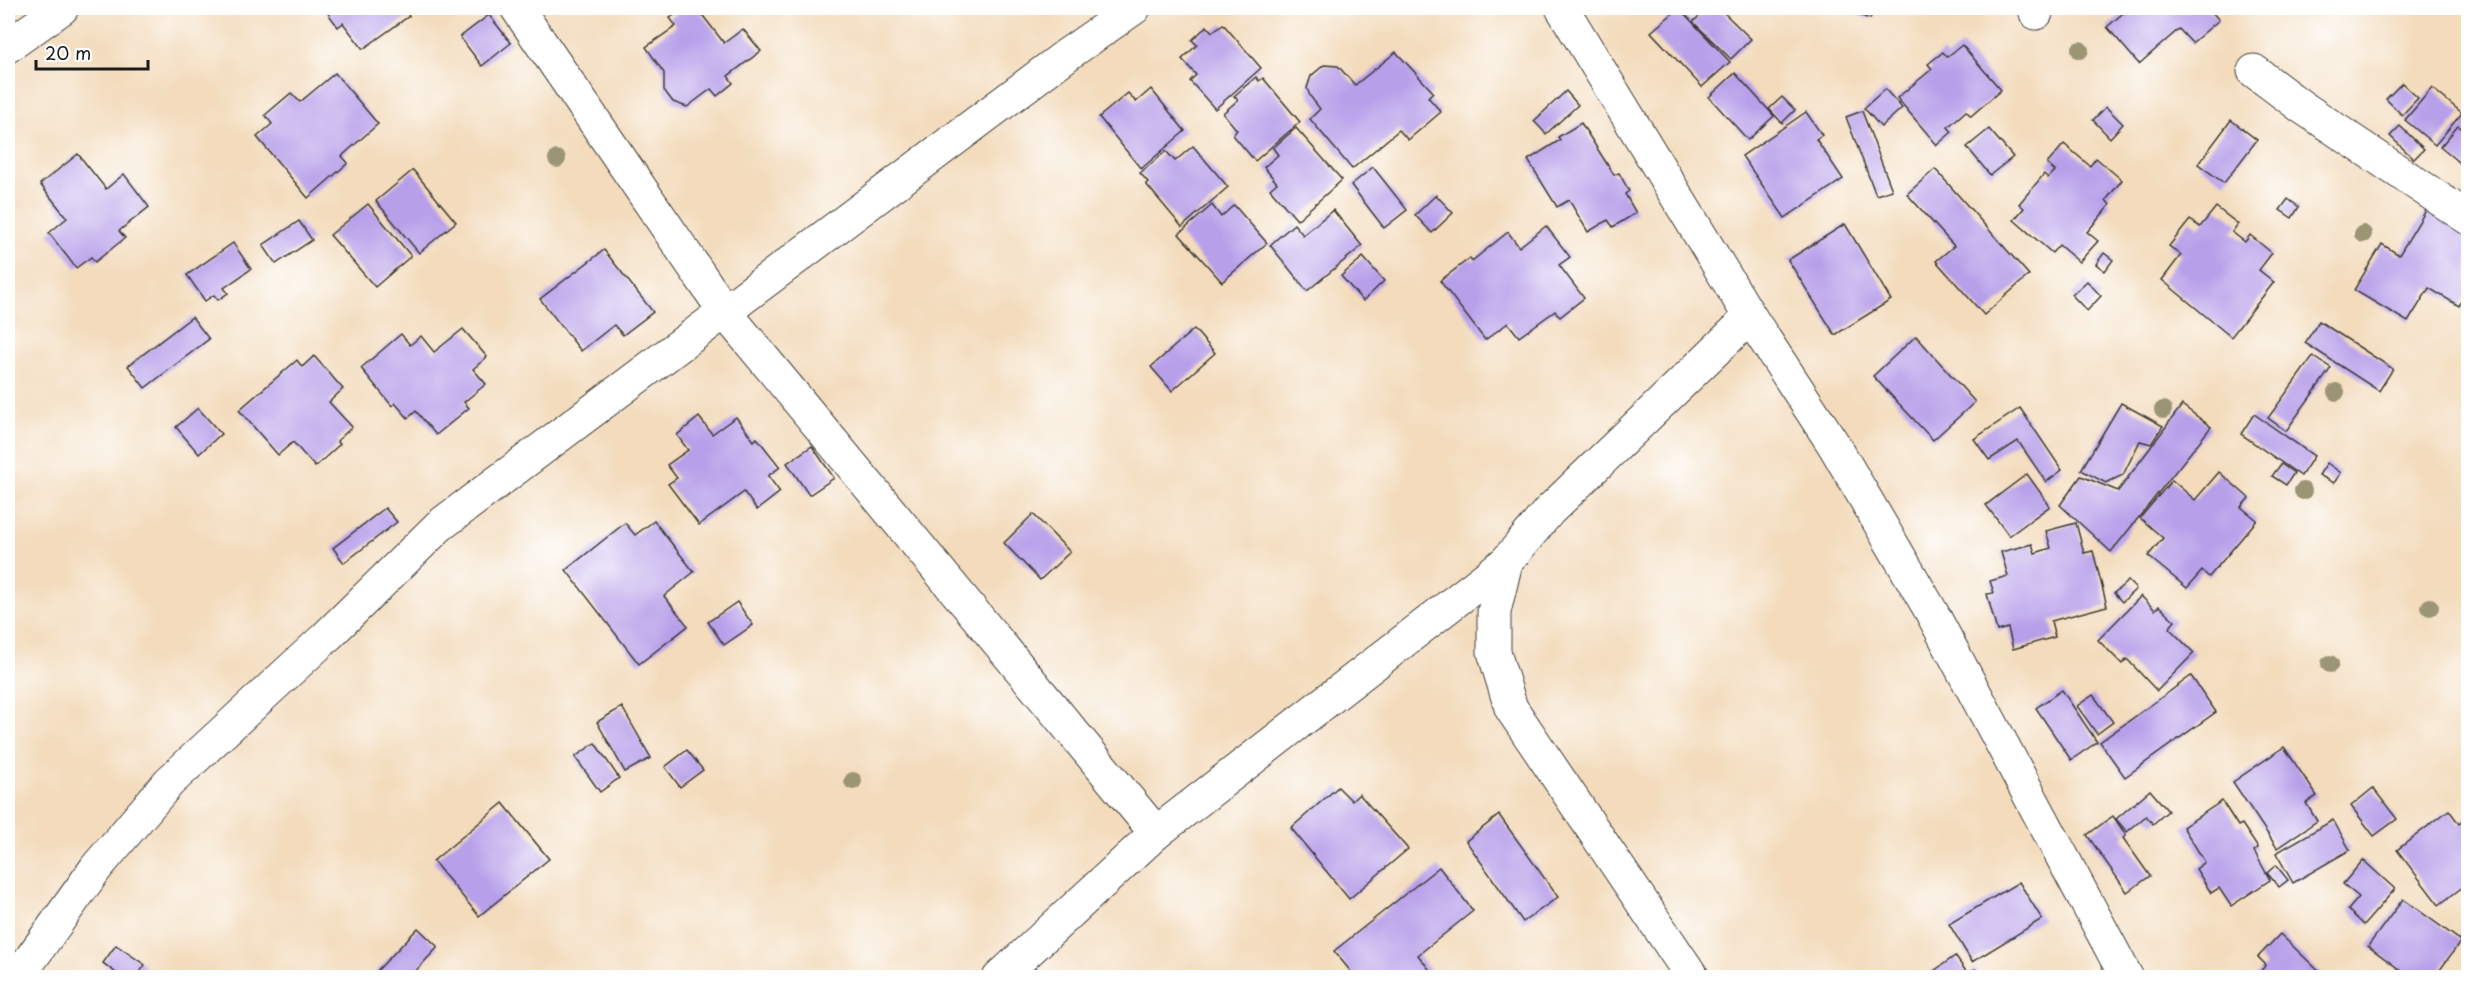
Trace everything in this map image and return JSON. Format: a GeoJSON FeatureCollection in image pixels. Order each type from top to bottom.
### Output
{"type":"FeatureCollection","features":[{"type":"Feature","properties":{"kind":"street"},"geometry":{"type":"LineString","coordinates":[[8,46],[62,8]]}},
{"type":"Feature","properties":{"kind":"street"},"geometry":{"type":"LineString","coordinates":[[518,8],[725,312],[1156,833]]}},
{"type":"Feature","properties":{"kind":"street"},"geometry":{"type":"LineString","coordinates":[[16,978],[96,868],[169,782],[324,639],[439,526],[1068,54],[1134,8]]}},
{"type":"Feature","properties":{"kind":"street"},"geometry":{"type":"LineString","coordinates":[[1562,8],[1750,317],[1834,445],[1931,611],[2127,978]]}},
{"type":"Feature","properties":{"kind":"street"},"geometry":{"type":"LineString","coordinates":[[2254,72],[2312,114],[2469,218]]}},
{"type":"Feature","properties":{"kind":"street"},"geometry":{"type":"LineString","coordinates":[[999,978],[1156,833],[1506,562],[1549,511],[1750,317]]}},
{"type":"Feature","properties":{"kind":"street"},"geometry":{"type":"LineString","coordinates":[[1506,562],[1494,612],[1494,652],[1511,708],[1693,978]]}},
{"type":"Feature","properties":{"kind":"building"},"geometry":{"type":"Polygon","coordinates":[[[324,8],[403,8],[409,16],[363,49],[343,23],[338,27],[324,8]]]}},
{"type":"Feature","properties":{"kind":"building"},"geometry":{"type":"Polygon","coordinates":[[[685,8],[697,8],[724,43],[743,29],[761,51],[728,76],[733,83],[717,96],[711,89],[687,107],[673,102],[664,90],[664,73],[646,47],[676,26],[670,18],[685,8]]]}},
{"type":"Feature","properties":{"kind":"building"},"geometry":{"type":"Polygon","coordinates":[[[1679,8],[1730,62],[1702,87],[1651,32],[1679,8]]]}},
{"type":"Feature","properties":{"kind":"building"},"geometry":{"type":"Polygon","coordinates":[[[1707,8],[1719,8],[1751,39],[1731,59],[1693,22],[1707,8]]]}},
{"type":"Feature","properties":{"kind":"building"},"geometry":{"type":"Polygon","coordinates":[[[1846,8],[1874,8],[1870,19],[1845,10],[1846,8]]]}},
{"type":"Feature","properties":{"kind":"building"},"geometry":{"type":"Polygon","coordinates":[[[2129,8],[2208,8],[2219,20],[2192,43],[2179,29],[2139,64],[2107,27],[2129,8]]]}},
{"type":"Feature","properties":{"kind":"building"},"geometry":{"type":"Polygon","coordinates":[[[489,15],[511,43],[482,66],[460,37],[489,15]]]}},
{"type":"Feature","properties":{"kind":"building"},"geometry":{"type":"Polygon","coordinates":[[[1223,24],[1261,68],[1215,109],[1190,81],[1196,75],[1182,59],[1197,45],[1192,40],[1207,26],[1212,32],[1223,24]]]}},
{"type":"Feature","properties":{"kind":"building"},"geometry":{"type":"Polygon","coordinates":[[[1962,45],[2001,90],[1971,116],[1966,111],[1948,127],[1952,132],[1937,145],[1897,98],[1932,69],[1928,64],[1943,52],[1947,57],[1962,45]]]}},
{"type":"Feature","properties":{"kind":"building"},"geometry":{"type":"Polygon","coordinates":[[[1396,52],[1433,92],[1428,97],[1441,112],[1408,140],[1399,130],[1352,169],[1310,119],[1320,109],[1307,88],[1311,76],[1324,65],[1338,66],[1355,85],[1396,52]]]}},
{"type":"Feature","properties":{"kind":"building"},"geometry":{"type":"Polygon","coordinates":[[[335,73],[378,124],[342,156],[348,163],[308,198],[257,137],[272,124],[265,115],[291,93],[300,102],[335,73]]]}},
{"type":"Feature","properties":{"kind":"building"},"geometry":{"type":"Polygon","coordinates":[[[1735,73],[1774,116],[1748,140],[1709,97],[1735,73]]]}},
{"type":"Feature","properties":{"kind":"building"},"geometry":{"type":"Polygon","coordinates":[[[1256,77],[1259,81],[1263,78],[1300,122],[1255,161],[1233,135],[1237,130],[1223,113],[1238,100],[1234,96],[1256,77]]]}},
{"type":"Feature","properties":{"kind":"building"},"geometry":{"type":"Polygon","coordinates":[[[2402,83],[2418,98],[2402,115],[2386,99],[2402,83]]]}},
{"type":"Feature","properties":{"kind":"building"},"geometry":{"type":"Polygon","coordinates":[[[2432,88],[2462,113],[2435,145],[2405,120],[2432,88]]]}},
{"type":"Feature","properties":{"kind":"building"},"geometry":{"type":"Polygon","coordinates":[[[1151,89],[1185,131],[1141,169],[1099,117],[1128,93],[1136,102],[1151,89]]]}},
{"type":"Feature","properties":{"kind":"building"},"geometry":{"type":"Polygon","coordinates":[[[1885,89],[1902,108],[1881,127],[1864,108],[1885,89]]]}},
{"type":"Feature","properties":{"kind":"building"},"geometry":{"type":"Polygon","coordinates":[[[1566,91],[1578,105],[1546,134],[1534,121],[1566,91]]]}},
{"type":"Feature","properties":{"kind":"building"},"geometry":{"type":"Polygon","coordinates":[[[1782,97],[1795,110],[1782,123],[1769,109],[1782,97]]]}},
{"type":"Feature","properties":{"kind":"building"},"geometry":{"type":"Polygon","coordinates":[[[2106,107],[2123,124],[2110,138],[2093,120],[2106,107]]]}},
{"type":"Feature","properties":{"kind":"building"},"geometry":{"type":"Polygon","coordinates":[[[1862,111],[1892,190],[1876,195],[1846,117],[1862,111]]]}},
{"type":"Feature","properties":{"kind":"building"},"geometry":{"type":"Polygon","coordinates":[[[1806,112],[1822,135],[1816,139],[1843,179],[1785,218],[1742,156],[1806,112]]]}},
{"type":"Feature","properties":{"kind":"building"},"geometry":{"type":"Polygon","coordinates":[[[2468,118],[2468,170],[2440,147],[2458,126],[2461,128],[2468,118]]]}},
{"type":"Feature","properties":{"kind":"building"},"geometry":{"type":"Polygon","coordinates":[[[2231,120],[2257,140],[2224,183],[2198,164],[2231,120]]]}},
{"type":"Feature","properties":{"kind":"building"},"geometry":{"type":"Polygon","coordinates":[[[1581,123],[1614,175],[1619,173],[1629,191],[1625,194],[1636,213],[1613,227],[1608,220],[1588,232],[1569,200],[1557,207],[1528,160],[1560,140],[1558,137],[1581,123]]]}},
{"type":"Feature","properties":{"kind":"building"},"geometry":{"type":"Polygon","coordinates":[[[2400,126],[2424,149],[2414,159],[2390,136],[2400,126]]]}},
{"type":"Feature","properties":{"kind":"building"},"geometry":{"type":"Polygon","coordinates":[[[1296,128],[1342,180],[1297,220],[1270,189],[1277,183],[1264,167],[1278,155],[1273,148],[1296,128]]]}},
{"type":"Feature","properties":{"kind":"building"},"geometry":{"type":"Polygon","coordinates":[[[1989,129],[2013,157],[1990,175],[1967,147],[1989,129]]]}},
{"type":"Feature","properties":{"kind":"building"},"geometry":{"type":"Polygon","coordinates":[[[2064,144],[2090,166],[2096,158],[2122,180],[2106,200],[2110,205],[2087,232],[2098,241],[2079,262],[2059,245],[2052,253],[2014,220],[2024,208],[2019,204],[2044,174],[2048,178],[2055,171],[2047,164],[2064,144]]]}},
{"type":"Feature","properties":{"kind":"building"},"geometry":{"type":"Polygon","coordinates":[[[1193,146],[1228,187],[1182,227],[1146,184],[1148,182],[1140,173],[1166,151],[1175,161],[1193,146]]]}},
{"type":"Feature","properties":{"kind":"building"},"geometry":{"type":"Polygon","coordinates":[[[78,154],[106,189],[124,174],[149,207],[119,231],[125,238],[95,262],[91,257],[76,268],[49,233],[67,218],[40,184],[78,154]]]}},
{"type":"Feature","properties":{"kind":"building"},"geometry":{"type":"Polygon","coordinates":[[[1373,167],[1407,210],[1384,228],[1351,185],[1373,167]]]}},
{"type":"Feature","properties":{"kind":"building"},"geometry":{"type":"Polygon","coordinates":[[[1935,169],[2029,275],[1984,315],[1936,261],[1954,246],[1907,194],[1935,169]]]}},
{"type":"Feature","properties":{"kind":"building"},"geometry":{"type":"Polygon","coordinates":[[[413,170],[456,222],[419,253],[376,201],[413,170]]]}},
{"type":"Feature","properties":{"kind":"building"},"geometry":{"type":"Polygon","coordinates":[[[1436,195],[1453,213],[1432,233],[1415,215],[1436,195]]]}},
{"type":"Feature","properties":{"kind":"building"},"geometry":{"type":"Polygon","coordinates":[[[2288,199],[2299,207],[2292,218],[2280,210],[2288,199]]]}},
{"type":"Feature","properties":{"kind":"building"},"geometry":{"type":"Polygon","coordinates":[[[368,204],[411,256],[375,287],[330,235],[368,204]]]}},
{"type":"Feature","properties":{"kind":"building"},"geometry":{"type":"Polygon","coordinates":[[[1212,205],[1221,217],[1234,205],[1267,243],[1222,282],[1179,234],[1212,205]]]}},
{"type":"Feature","properties":{"kind":"building"},"geometry":{"type":"Polygon","coordinates":[[[2216,207],[2238,224],[2232,232],[2245,242],[2250,235],[2272,253],[2259,270],[2274,282],[2231,337],[2162,280],[2181,255],[2169,246],[2190,220],[2200,227],[2216,207]]]}},
{"type":"Feature","properties":{"kind":"building"},"geometry":{"type":"Polygon","coordinates":[[[2428,207],[2468,232],[2468,291],[2459,306],[2429,288],[2408,322],[2354,290],[2382,244],[2399,255],[2428,207]]]}},
{"type":"Feature","properties":{"kind":"building"},"geometry":{"type":"Polygon","coordinates":[[[1333,210],[1362,246],[1307,291],[1270,245],[1294,224],[1303,235],[1333,210]]]}},
{"type":"Feature","properties":{"kind":"building"},"geometry":{"type":"Polygon","coordinates":[[[299,221],[312,240],[276,264],[263,245],[299,221]]]}},
{"type":"Feature","properties":{"kind":"building"},"geometry":{"type":"Polygon","coordinates":[[[1845,224],[1891,300],[1835,335],[1788,260],[1845,224]]]}},
{"type":"Feature","properties":{"kind":"building"},"geometry":{"type":"Polygon","coordinates":[[[1546,226],[1570,257],[1559,265],[1584,298],[1560,317],[1555,311],[1519,337],[1508,323],[1485,340],[1440,281],[1470,258],[1472,261],[1508,232],[1519,247],[1546,226]]]}},
{"type":"Feature","properties":{"kind":"building"},"geometry":{"type":"Polygon","coordinates":[[[233,243],[251,269],[224,288],[228,293],[218,300],[214,295],[205,301],[187,275],[233,243]]]}},
{"type":"Feature","properties":{"kind":"building"},"geometry":{"type":"Polygon","coordinates":[[[604,250],[653,312],[623,335],[614,325],[581,351],[540,299],[604,250]]]}},
{"type":"Feature","properties":{"kind":"building"},"geometry":{"type":"Polygon","coordinates":[[[2104,253],[2113,260],[2105,271],[2096,264],[2104,253]]]}},
{"type":"Feature","properties":{"kind":"building"},"geometry":{"type":"Polygon","coordinates":[[[1363,257],[1384,281],[1363,301],[1341,276],[1363,257]]]}},
{"type":"Feature","properties":{"kind":"building"},"geometry":{"type":"Polygon","coordinates":[[[2087,281],[2101,296],[2087,311],[2072,295],[2087,281]]]}},
{"type":"Feature","properties":{"kind":"building"},"geometry":{"type":"Polygon","coordinates":[[[192,317],[209,339],[145,388],[128,366],[192,317]]]}},
{"type":"Feature","properties":{"kind":"building"},"geometry":{"type":"Polygon","coordinates":[[[2319,321],[2393,369],[2379,391],[2305,343],[2319,321]]]}},
{"type":"Feature","properties":{"kind":"building"},"geometry":{"type":"Polygon","coordinates":[[[463,329],[487,357],[473,369],[486,384],[464,402],[469,408],[436,435],[416,411],[408,418],[395,403],[392,406],[361,368],[401,334],[410,345],[421,336],[434,352],[463,329]]]}},
{"type":"Feature","properties":{"kind":"building"},"geometry":{"type":"Polygon","coordinates":[[[1194,329],[1215,353],[1172,391],[1151,367],[1194,329]]]}},
{"type":"Feature","properties":{"kind":"building"},"geometry":{"type":"Polygon","coordinates":[[[1916,336],[1975,402],[1933,440],[1873,376],[1916,336]]]}},
{"type":"Feature","properties":{"kind":"building"},"geometry":{"type":"Polygon","coordinates":[[[314,356],[343,389],[329,402],[352,427],[337,441],[340,444],[315,467],[293,442],[278,455],[239,410],[297,360],[302,367],[314,356]]]}},
{"type":"Feature","properties":{"kind":"building"},"geometry":{"type":"Polygon","coordinates":[[[2313,356],[2331,368],[2286,431],[2268,418],[2313,356]]]}},
{"type":"Feature","properties":{"kind":"building"},"geometry":{"type":"Polygon","coordinates":[[[2121,403],[2163,426],[2151,444],[2140,441],[2123,475],[2106,483],[2081,470],[2121,403]]]}},
{"type":"Feature","properties":{"kind":"building"},"geometry":{"type":"Polygon","coordinates":[[[2182,405],[2211,427],[2111,552],[2060,505],[2081,476],[2118,491],[2182,405]]]}},
{"type":"Feature","properties":{"kind":"building"},"geometry":{"type":"Polygon","coordinates":[[[198,408],[221,434],[199,454],[176,427],[198,408]]]}},
{"type":"Feature","properties":{"kind":"building"},"geometry":{"type":"Polygon","coordinates":[[[2020,408],[2062,470],[2046,482],[2018,441],[1989,460],[1974,439],[2020,408]]]}},
{"type":"Feature","properties":{"kind":"building"},"geometry":{"type":"Polygon","coordinates":[[[2254,414],[2314,456],[2301,476],[2241,434],[2254,414]]]}},
{"type":"Feature","properties":{"kind":"building"},"geometry":{"type":"Polygon","coordinates":[[[699,417],[712,434],[736,417],[754,441],[757,438],[780,467],[768,476],[780,492],[757,510],[744,492],[699,525],[668,484],[677,478],[667,465],[688,450],[677,435],[699,417]]]}},
{"type":"Feature","properties":{"kind":"building"},"geometry":{"type":"Polygon","coordinates":[[[812,446],[834,478],[809,495],[787,463],[812,446]]]}},
{"type":"Feature","properties":{"kind":"building"},"geometry":{"type":"Polygon","coordinates":[[[2327,463],[2341,473],[2334,483],[2319,475],[2327,463]]]}},
{"type":"Feature","properties":{"kind":"building"},"geometry":{"type":"Polygon","coordinates":[[[2281,464],[2294,473],[2286,485],[2272,476],[2281,464]]]}},
{"type":"Feature","properties":{"kind":"building"},"geometry":{"type":"Polygon","coordinates":[[[2219,472],[2249,498],[2241,507],[2257,520],[2209,577],[2202,571],[2187,588],[2148,556],[2163,538],[2140,518],[2172,480],[2195,500],[2219,472]]]}},
{"type":"Feature","properties":{"kind":"building"},"geometry":{"type":"Polygon","coordinates":[[[2027,474],[2050,506],[2009,536],[1986,505],[2027,474]]]}},
{"type":"Feature","properties":{"kind":"building"},"geometry":{"type":"Polygon","coordinates":[[[385,508],[397,522],[344,563],[333,548],[385,508]]]}},
{"type":"Feature","properties":{"kind":"building"},"geometry":{"type":"Polygon","coordinates":[[[1033,514],[1070,552],[1040,580],[1004,543],[1033,514]]]}},
{"type":"Feature","properties":{"kind":"building"},"geometry":{"type":"Polygon","coordinates":[[[654,521],[694,572],[664,596],[688,626],[639,664],[566,570],[625,523],[635,535],[654,521]]]}},
{"type":"Feature","properties":{"kind":"building"},"geometry":{"type":"Polygon","coordinates":[[[2076,523],[2084,553],[2093,551],[2107,606],[2051,621],[2055,637],[2013,649],[2008,628],[1997,631],[1987,594],[1994,593],[1990,581],[2008,576],[2001,552],[2032,544],[2035,553],[2051,548],[2046,531],[2076,523]]]}},
{"type":"Feature","properties":{"kind":"building"},"geometry":{"type":"Polygon","coordinates":[[[2128,581],[2136,589],[2122,602],[2114,593],[2128,581]]]}},
{"type":"Feature","properties":{"kind":"building"},"geometry":{"type":"Polygon","coordinates":[[[2141,596],[2155,610],[2159,606],[2175,621],[2169,628],[2194,653],[2157,691],[2127,659],[2122,664],[2098,640],[2141,596]]]}},
{"type":"Feature","properties":{"kind":"building"},"geometry":{"type":"Polygon","coordinates":[[[737,602],[753,625],[724,645],[708,622],[737,602]]]}},
{"type":"Feature","properties":{"kind":"building"},"geometry":{"type":"Polygon","coordinates":[[[2191,676],[2216,712],[2125,777],[2100,742],[2191,676]]]}},
{"type":"Feature","properties":{"kind":"building"},"geometry":{"type":"Polygon","coordinates":[[[2062,690],[2097,742],[2071,760],[2036,708],[2062,690]]]}},
{"type":"Feature","properties":{"kind":"building"},"geometry":{"type":"Polygon","coordinates":[[[2093,695],[2113,722],[2097,734],[2077,706],[2093,695]]]}},
{"type":"Feature","properties":{"kind":"building"},"geometry":{"type":"Polygon","coordinates":[[[622,707],[651,758],[625,772],[597,722],[622,707]]]}},
{"type":"Feature","properties":{"kind":"building"},"geometry":{"type":"Polygon","coordinates":[[[595,743],[619,778],[600,792],[575,757],[595,743]]]}},
{"type":"Feature","properties":{"kind":"building"},"geometry":{"type":"Polygon","coordinates":[[[2284,747],[2317,796],[2306,803],[2317,821],[2277,848],[2233,782],[2284,747]]]}},
{"type":"Feature","properties":{"kind":"building"},"geometry":{"type":"Polygon","coordinates":[[[687,750],[703,770],[680,787],[665,767],[687,750]]]}},
{"type":"Feature","properties":{"kind":"building"},"geometry":{"type":"Polygon","coordinates":[[[1338,787],[1352,801],[1359,794],[1408,849],[1349,899],[1291,828],[1338,787]]]}},
{"type":"Feature","properties":{"kind":"building"},"geometry":{"type":"Polygon","coordinates":[[[2373,788],[2397,819],[2374,836],[2351,806],[2373,788]]]}},
{"type":"Feature","properties":{"kind":"building"},"geometry":{"type":"Polygon","coordinates":[[[2150,790],[2168,811],[2153,824],[2146,816],[2127,832],[2116,819],[2150,790]]]}},
{"type":"Feature","properties":{"kind":"building"},"geometry":{"type":"Polygon","coordinates":[[[2222,801],[2238,826],[2242,824],[2258,848],[2254,851],[2270,880],[2231,906],[2219,888],[2211,893],[2196,869],[2205,862],[2183,827],[2222,801]]]}},
{"type":"Feature","properties":{"kind":"building"},"geometry":{"type":"Polygon","coordinates":[[[503,803],[549,859],[479,916],[433,861],[503,803]]]}},
{"type":"Feature","properties":{"kind":"building"},"geometry":{"type":"Polygon","coordinates":[[[2449,810],[2459,824],[2468,817],[2468,883],[2439,905],[2397,850],[2449,810]]]}},
{"type":"Feature","properties":{"kind":"building"},"geometry":{"type":"Polygon","coordinates":[[[1499,815],[1558,897],[1523,922],[1466,841],[1499,815]]]}},
{"type":"Feature","properties":{"kind":"building"},"geometry":{"type":"Polygon","coordinates":[[[2113,816],[2126,835],[2123,838],[2150,876],[2127,892],[2087,835],[2113,816]]]}},
{"type":"Feature","properties":{"kind":"building"},"geometry":{"type":"Polygon","coordinates":[[[2333,820],[2350,850],[2293,883],[2276,853],[2333,820]]]}},
{"type":"Feature","properties":{"kind":"building"},"geometry":{"type":"Polygon","coordinates":[[[2363,860],[2395,889],[2364,925],[2348,910],[2359,897],[2343,884],[2363,860]]]}},
{"type":"Feature","properties":{"kind":"building"},"geometry":{"type":"Polygon","coordinates":[[[2276,865],[2288,880],[2279,887],[2267,873],[2276,865]]]}},
{"type":"Feature","properties":{"kind":"building"},"geometry":{"type":"Polygon","coordinates":[[[1439,867],[1473,911],[1418,955],[1436,978],[1356,978],[1334,951],[1439,867]]]}},
{"type":"Feature","properties":{"kind":"building"},"geometry":{"type":"Polygon","coordinates":[[[2019,882],[2042,919],[1972,962],[1949,924],[2019,882]]]}},
{"type":"Feature","properties":{"kind":"building"},"geometry":{"type":"Polygon","coordinates":[[[2403,899],[2461,941],[2434,978],[2411,978],[2368,946],[2403,899]]]}},
{"type":"Feature","properties":{"kind":"building"},"geometry":{"type":"Polygon","coordinates":[[[418,928],[438,947],[409,978],[379,978],[374,974],[418,928]]]}},
{"type":"Feature","properties":{"kind":"building"},"geometry":{"type":"Polygon","coordinates":[[[2280,934],[2326,978],[2254,978],[2266,965],[2258,957],[2280,934]]]}},
{"type":"Feature","properties":{"kind":"building"},"geometry":{"type":"Polygon","coordinates":[[[116,945],[145,965],[136,978],[123,978],[103,963],[116,945]]]}},
{"type":"Feature","properties":{"kind":"building"},"geometry":{"type":"Polygon","coordinates":[[[1955,956],[1968,974],[1975,969],[1981,978],[1924,978],[1955,956]]]}}]}
